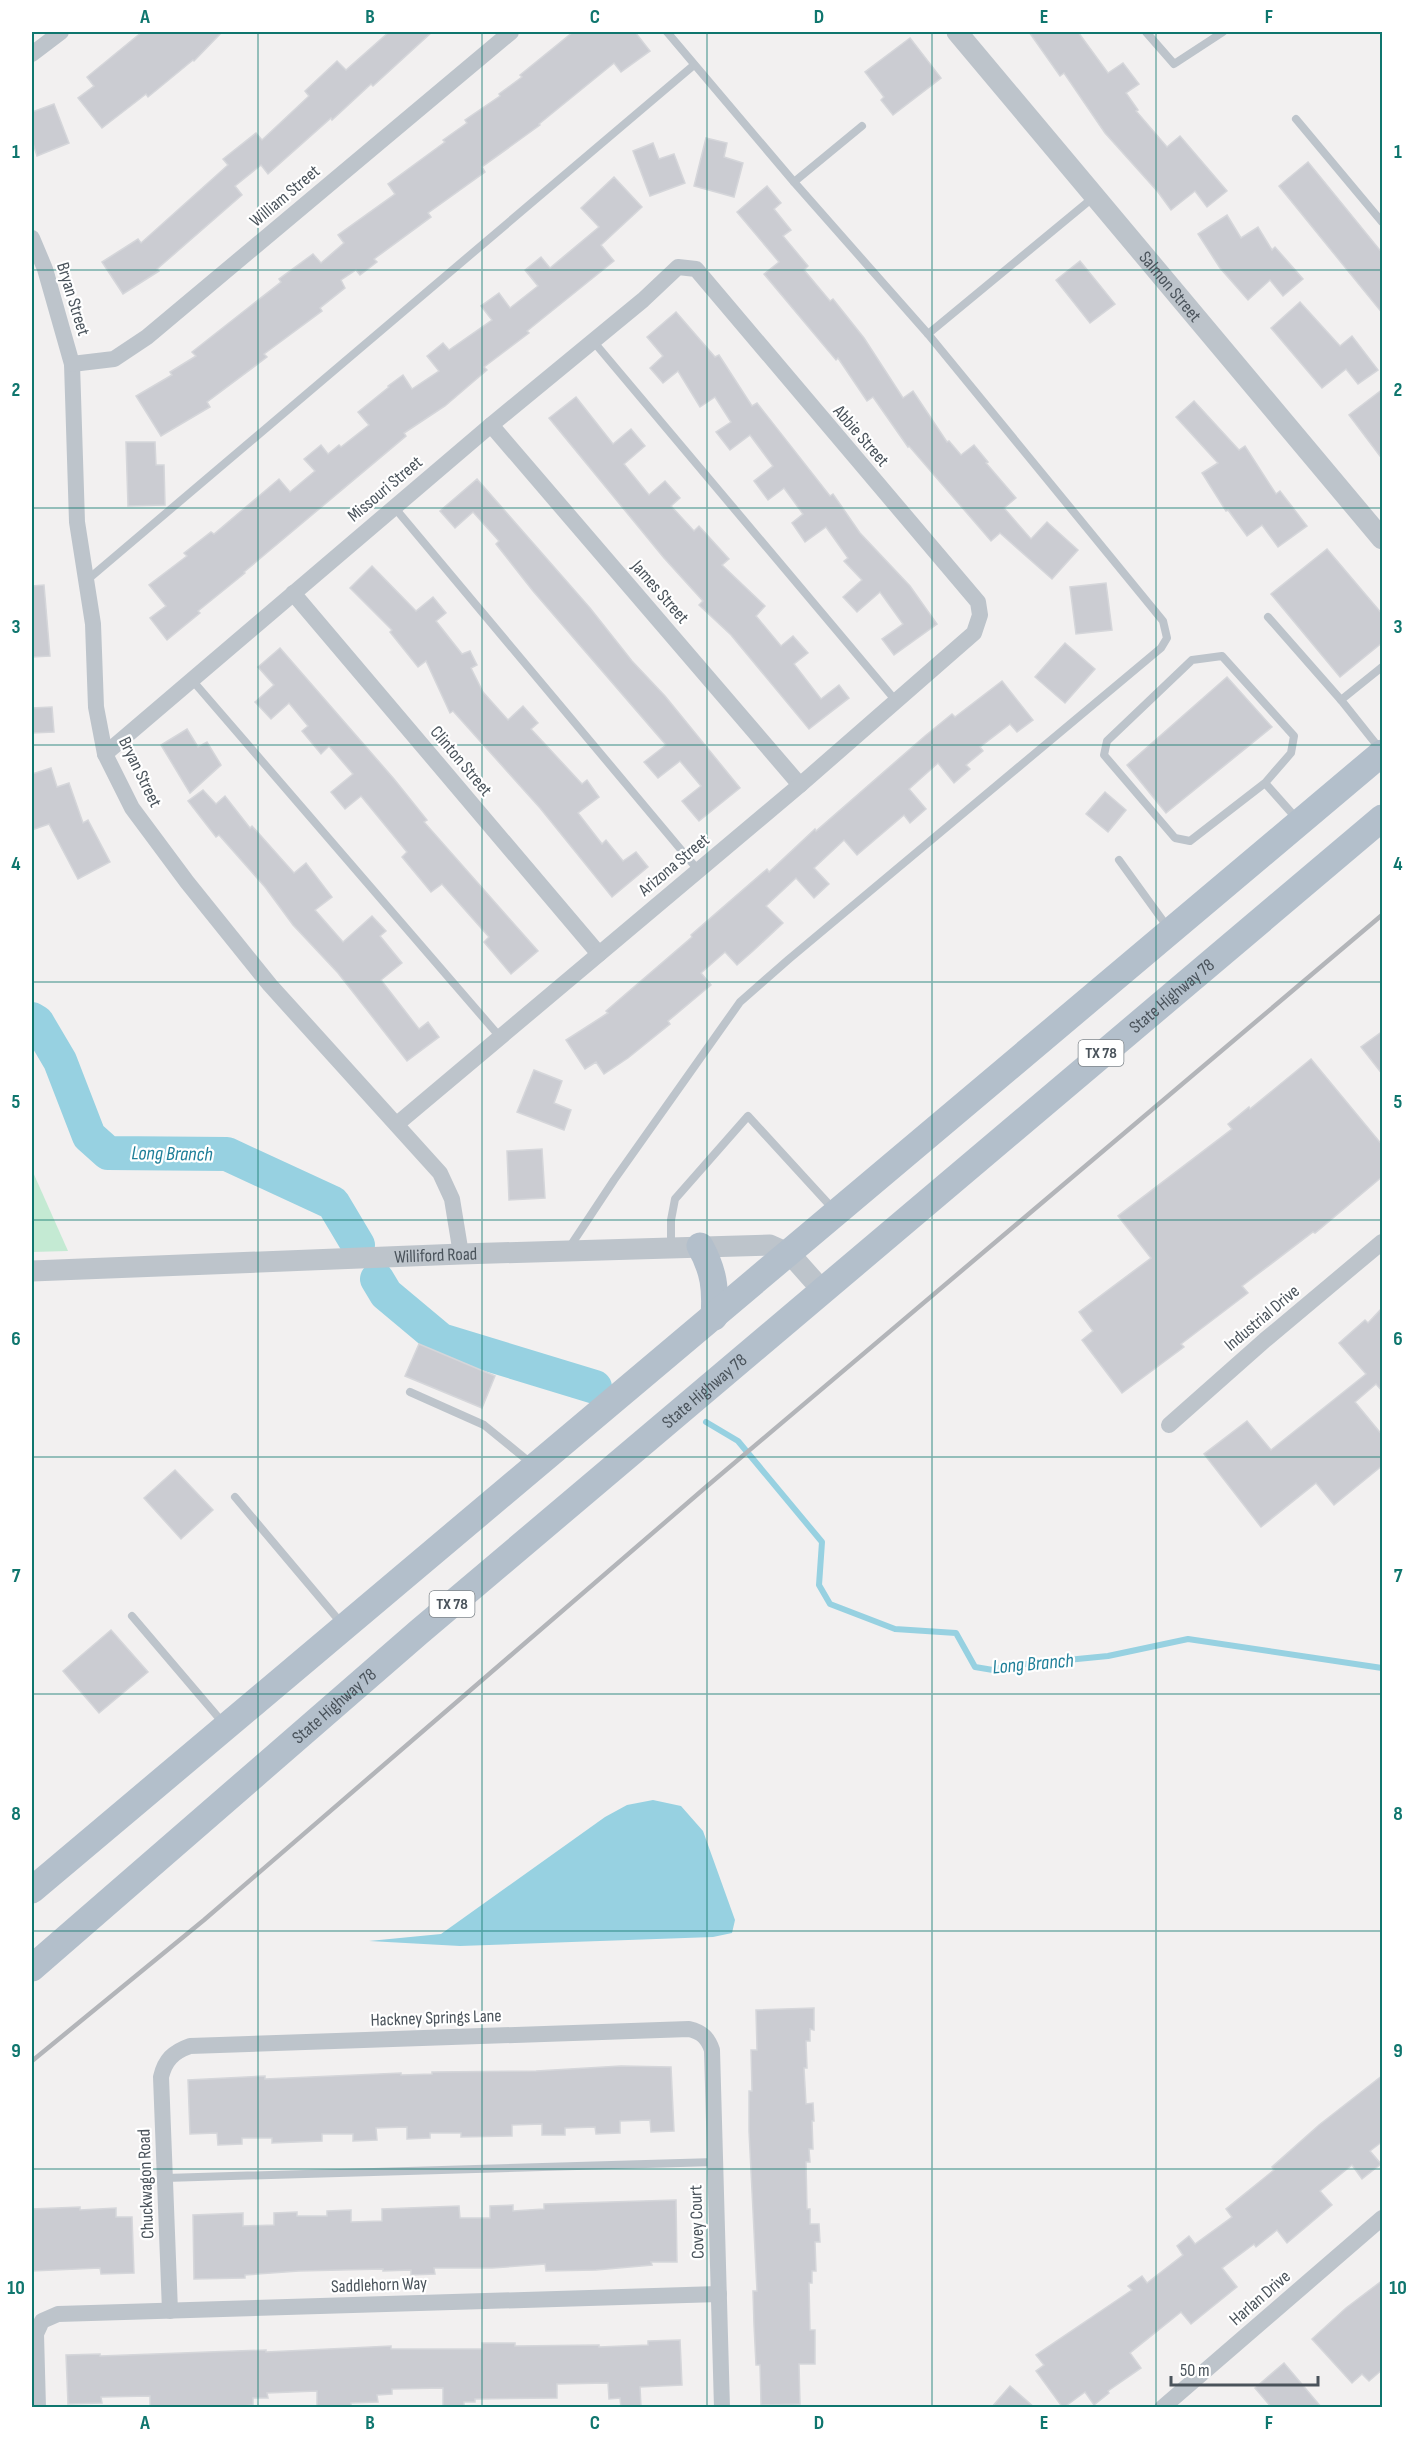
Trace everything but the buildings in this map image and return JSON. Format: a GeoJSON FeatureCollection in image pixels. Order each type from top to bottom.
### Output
{"type":"FeatureCollection","features":[{"type":"Feature","properties":{"kind":"main road","name":"TX 78"},"geometry":{"type":"LineString","coordinates":[[32,1890],[1383,753]]}},
{"type":"Feature","properties":{"kind":"main road","name":"State Highway 78"},"geometry":{"type":"LineString","coordinates":[[32,1968],[419,1632],[1383,818]]}},
{"type":"Feature","properties":{"kind":"main road"},"geometry":{"type":"LineString","coordinates":[[700,1246],[714,1279],[716,1292],[714,1317]]}},
{"type":"Feature","properties":{"kind":"street"},"geometry":{"type":"LineString","coordinates":[[32,54],[61,32]]}},
{"type":"Feature","properties":{"kind":"street","name":"William Street"},"geometry":{"type":"LineString","coordinates":[[72,364],[114,359],[147,337],[511,32]]}},
{"type":"Feature","properties":{"kind":"street","name":"Salmon Street"},"geometry":{"type":"LineString","coordinates":[[957,32],[1383,539]]}},
{"type":"Feature","properties":{"kind":"street","name":"Bryan Street"},"geometry":{"type":"LineString","coordinates":[[32,238],[45,269],[72,364],[77,522],[93,624],[96,707],[105,754],[132,808],[187,882],[270,985],[440,1173],[452,1199],[461,1254]]}},
{"type":"Feature","properties":{"kind":"street","name":"Missouri Street"},"geometry":{"type":"LineString","coordinates":[[105,754],[490,425],[643,300],[678,267],[696,269]]}},
{"type":"Feature","properties":{"kind":"street","name":"Abbie Street"},"geometry":{"type":"LineString","coordinates":[[696,269],[978,602],[980,615],[974,633]]}},
{"type":"Feature","properties":{"kind":"street","name":"James Street"},"geometry":{"type":"LineString","coordinates":[[490,425],[800,784]]}},
{"type":"Feature","properties":{"kind":"street","name":"Clinton Street"},"geometry":{"type":"LineString","coordinates":[[293,593],[599,954]]}},
{"type":"Feature","properties":{"kind":"street","name":"Arizona Street"},"geometry":{"type":"LineString","coordinates":[[398,1124],[800,784],[974,633]]}},
{"type":"Feature","properties":{"kind":"street","name":"Industrial Drive"},"geometry":{"type":"LineString","coordinates":[[1169,1425],[1383,1242]]}},
{"type":"Feature","properties":{"kind":"street","name":"Williford Road"},"geometry":{"type":"LineString","coordinates":[[32,1271],[700,1246],[770,1245],[790,1254]]}},
{"type":"Feature","properties":{"kind":"street"},"geometry":{"type":"LineString","coordinates":[[790,1254],[822,1290]]}},
{"type":"Feature","properties":{"kind":"street","name":"Hackney Springs Lane"},"geometry":{"type":"LineString","coordinates":[[169,2057],[190,2046],[689,2029],[699,2031],[706,2037]]}},
{"type":"Feature","properties":{"kind":"street","name":"Covey Court"},"geometry":{"type":"LineString","coordinates":[[706,2037],[712,2050],[722,2408]]}},
{"type":"Feature","properties":{"kind":"street","name":"Chuckwagon Road"},"geometry":{"type":"LineString","coordinates":[[169,2057],[161,2077],[170,2311]]}},
{"type":"Feature","properties":{"kind":"street","name":"Harlan Drive"},"geometry":{"type":"LineString","coordinates":[[1162,2408],[1383,2218]]}},
{"type":"Feature","properties":{"kind":"street","name":"Saddlehorn Way"},"geometry":{"type":"LineString","coordinates":[[38,2408],[36,2334],[42,2321],[58,2314],[718,2294]]}},
{"type":"Feature","properties":{"kind":"lane"},"geometry":{"type":"LineString","coordinates":[[568,1250],[614,1180],[740,1002],[797,951],[1161,648],[1167,638],[1163,621],[928,334],[794,182],[667,32]]}},
{"type":"Feature","properties":{"kind":"lane"},"geometry":{"type":"LineString","coordinates":[[1146,32],[1174,64],[1223,32]]}},
{"type":"Feature","properties":{"kind":"lane"},"geometry":{"type":"LineString","coordinates":[[86,581],[694,65]]}},
{"type":"Feature","properties":{"kind":"lane"},"geometry":{"type":"LineString","coordinates":[[1296,119],[1383,222]]}},
{"type":"Feature","properties":{"kind":"lane"},"geometry":{"type":"LineString","coordinates":[[794,182],[862,126]]}},
{"type":"Feature","properties":{"kind":"lane"},"geometry":{"type":"LineString","coordinates":[[928,334],[1096,196]]}},
{"type":"Feature","properties":{"kind":"lane"},"geometry":{"type":"LineString","coordinates":[[593,341],[896,701]]}},
{"type":"Feature","properties":{"kind":"lane"},"geometry":{"type":"LineString","coordinates":[[394,507],[698,870]]}},
{"type":"Feature","properties":{"kind":"lane"},"geometry":{"type":"LineString","coordinates":[[1268,617],[1341,700],[1383,753]]}},
{"type":"Feature","properties":{"kind":"lane"},"geometry":{"type":"LineString","coordinates":[[1222,656],[1294,736],[1291,753],[1265,783],[1190,841],[1175,838],[1104,755],[1107,741],[1192,660],[1222,656]]}},
{"type":"Feature","properties":{"kind":"lane"},"geometry":{"type":"LineString","coordinates":[[1341,700],[1383,667]]}},
{"type":"Feature","properties":{"kind":"lane"},"geometry":{"type":"LineString","coordinates":[[192,680],[500,1037]]}},
{"type":"Feature","properties":{"kind":"lane"},"geometry":{"type":"LineString","coordinates":[[1265,783],[1301,824]]}},
{"type":"Feature","properties":{"kind":"lane"},"geometry":{"type":"LineString","coordinates":[[1119,860],[1171,932]]}},
{"type":"Feature","properties":{"kind":"lane"},"geometry":{"type":"LineString","coordinates":[[671,1247],[671,1220],[675,1199],[748,1116],[837,1214]]}},
{"type":"Feature","properties":{"kind":"lane"},"geometry":{"type":"LineString","coordinates":[[410,1392],[484,1425],[535,1467]]}},
{"type":"Feature","properties":{"kind":"lane"},"geometry":{"type":"LineString","coordinates":[[235,1497],[344,1627]]}},
{"type":"Feature","properties":{"kind":"lane"},"geometry":{"type":"LineString","coordinates":[[132,1616],[227,1727]]}},
{"type":"Feature","properties":{"kind":"lane"},"geometry":{"type":"LineString","coordinates":[[165,2178],[715,2162]]}},
{"type":"Feature","properties":{"kind":"green space"},"geometry":{"type":"Polygon","coordinates":[[[32,1170],[68,1251],[32,1252],[32,1170]]]}},
{"type":"Feature","properties":{"kind":"water"},"geometry":{"type":"Polygon","coordinates":[[[653,1800],[681,1806],[703,1831],[735,1920],[732,1933],[713,1937],[460,1946],[369,1941],[441,1934],[605,1817],[627,1805],[653,1800]]]}},
{"type":"Feature","properties":{"kind":"waterway","name":"Long Branch"},"geometry":{"type":"LineString","coordinates":[[32,1019],[37,1022],[60,1061],[89,1136],[108,1153],[227,1154],[333,1203],[358,1245]]}},
{"type":"Feature","properties":{"kind":"waterway","name":"Long Branch"},"geometry":{"type":"LineString","coordinates":[[377,1279],[386,1294],[441,1340],[595,1387]]}},
{"type":"Feature","properties":{"kind":"waterway","name":"Long Branch"},"geometry":{"type":"LineString","coordinates":[[706,1422],[738,1441],[822,1542],[819,1585],[830,1604],[895,1629],[956,1633],[975,1667],[993,1670],[1007,1666],[1108,1656],[1188,1639],[1382,1668]]}},
{"type":"Feature","properties":{"kind":"railway"},"geometry":{"type":"LineString","coordinates":[[32,2061],[204,1920],[706,1487],[1382,915]]}}]}
